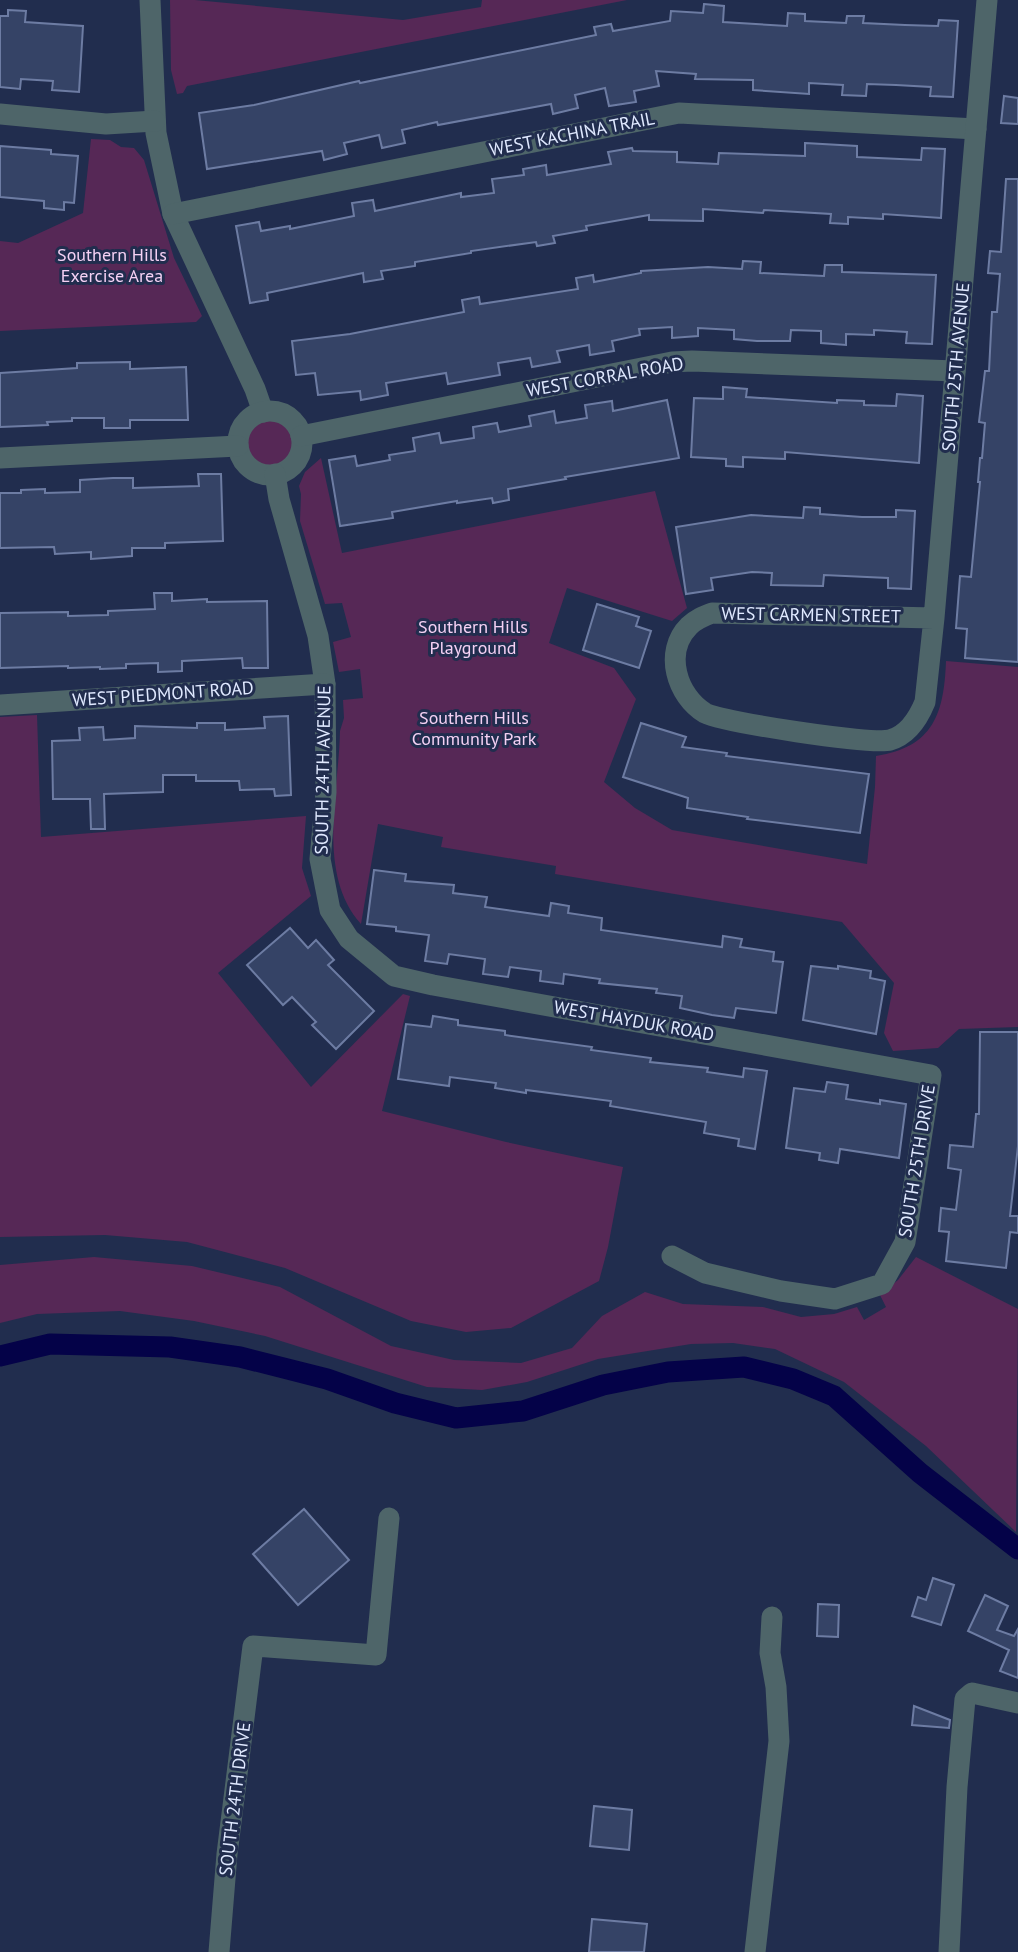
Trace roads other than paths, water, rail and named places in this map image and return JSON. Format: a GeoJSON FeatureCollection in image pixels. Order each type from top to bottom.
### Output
{"type":"FeatureCollection","features":[{"type":"Feature","properties":{"kind":"street"},"geometry":{"type":"LineString","coordinates":[[149,0],[155,121],[173,214],[255,389],[262,412]]}},
{"type":"Feature","properties":{"kind":"street","name":"SOUTH 25TH AVENUE"},"geometry":{"type":"LineString","coordinates":[[909,729],[925,702],[934,618],[987,0]]}},
{"type":"Feature","properties":{"kind":"street","name":"WEST KACHINA TRAIL"},"geometry":{"type":"LineString","coordinates":[[173,214],[679,113],[976,129]]}},
{"type":"Feature","properties":{"kind":"street"},"geometry":{"type":"LineString","coordinates":[[0,114],[106,124],[155,121]]}},
{"type":"Feature","properties":{"kind":"street","name":"WEST CORRAL ROAD"},"geometry":{"type":"LineString","coordinates":[[301,436],[672,362],[956,371]]}},
{"type":"Feature","properties":{"kind":"street"},"geometry":{"type":"LineString","coordinates":[[262,412],[281,413],[291,418],[301,436],[298,459],[289,469],[275,474],[256,471],[246,464],[238,446],[241,429],[249,419],[262,412]]}},
{"type":"Feature","properties":{"kind":"street"},"geometry":{"type":"LineString","coordinates":[[0,458],[238,446]]}},
{"type":"Feature","properties":{"kind":"street","name":"SOUTH 24TH AVENUE"},"geometry":{"type":"LineString","coordinates":[[275,474],[279,499],[318,636],[325,684],[326,792],[320,859],[330,910],[349,939]]}},
{"type":"Feature","properties":{"kind":"street","name":"WEST CARMEN STREET"},"geometry":{"type":"LineString","coordinates":[[909,729],[889,740],[876,741],[716,718],[693,704],[682,691],[677,680],[676,663],[683,633],[699,618],[712,613],[934,618]]}},
{"type":"Feature","properties":{"kind":"street","name":"WEST PIEDMONT ROAD"},"geometry":{"type":"LineString","coordinates":[[0,705],[325,684]]}},
{"type":"Feature","properties":{"kind":"street","name":"WEST HAYDUK ROAD"},"geometry":{"type":"LineString","coordinates":[[349,939],[394,976],[931,1075]]}},
{"type":"Feature","properties":{"kind":"street","name":"SOUTH 25TH DRIVE"},"geometry":{"type":"LineString","coordinates":[[671,1256],[705,1273],[781,1291],[835,1298],[882,1284],[905,1242],[931,1075]]}},
{"type":"Feature","properties":{"kind":"street","name":"SOUTH 24TH DRIVE"},"geometry":{"type":"LineString","coordinates":[[219,1952],[253,1646],[376,1655],[389,1518]]}},
{"type":"Feature","properties":{"kind":"street"},"geometry":{"type":"LineString","coordinates":[[755,1952],[779,1741],[776,1687],[770,1653],[772,1616]]}},
{"type":"Feature","properties":{"kind":"street"},"geometry":{"type":"LineString","coordinates":[[949,1952],[957,1787],[965,1699],[972,1693],[1018,1703]]}},
{"type":"Feature","properties":{"kind":"waterway"},"geometry":{"type":"LineString","coordinates":[[0,1356],[50,1344],[170,1347],[240,1357],[327,1379],[395,1403],[456,1418],[523,1411],[603,1385],[668,1372],[744,1367],[793,1379],[834,1396],[920,1473],[1018,1549]]}},
{"type":"Feature","properties":{"kind":"park label","name":"Southern Hills Exercise Area"},"geometry":{"type":"Point","coordinates":[112,265]}},
{"type":"Feature","properties":{"kind":"park label","name":"Southern Hills Playground"},"geometry":{"type":"Point","coordinates":[473,637]}},
{"type":"Feature","properties":{"kind":"park label","name":"Southern Hills Community Park"},"geometry":{"type":"Point","coordinates":[474,728]}}]}
